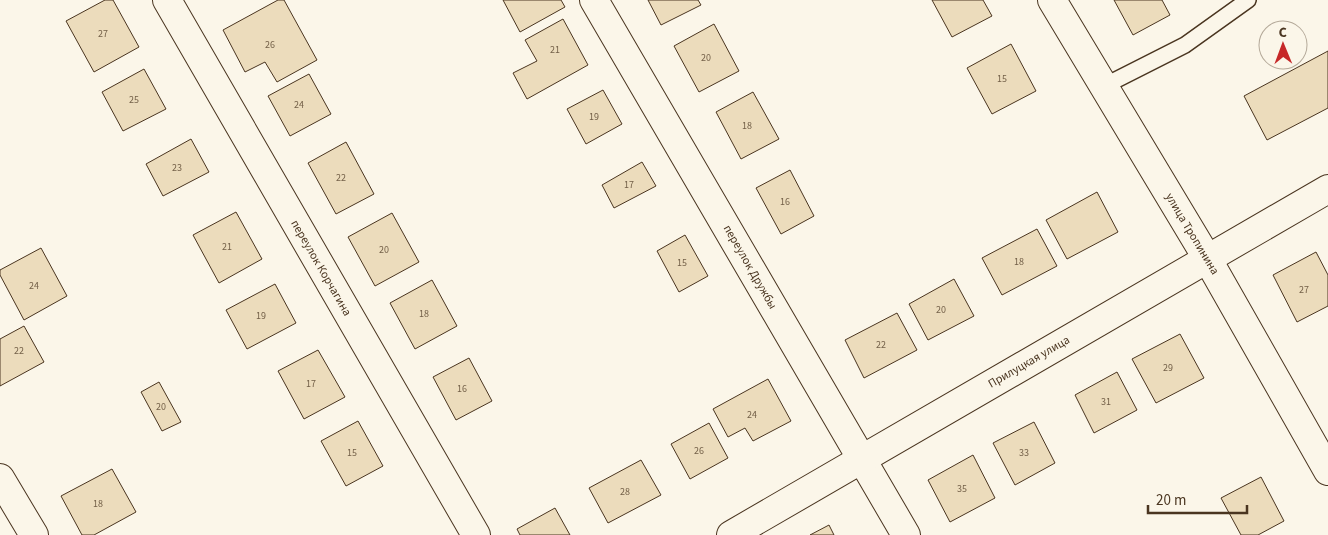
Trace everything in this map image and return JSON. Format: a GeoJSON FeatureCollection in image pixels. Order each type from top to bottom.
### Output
{"type":"FeatureCollection","features":[{"type":"Feature","properties":{"kind":"street","name":"переулок Корчагина"},"geometry":{"type":"LineString","coordinates":[[167,0],[476,535]]}},
{"type":"Feature","properties":{"kind":"street","name":"переулок Дружбы"},"geometry":{"type":"LineString","coordinates":[[594,0],[906,535]]}},
{"type":"Feature","properties":{"kind":"street","name":"улица Тропинина"},"geometry":{"type":"LineString","coordinates":[[1052,0],[1207,258],[1328,471]]}},
{"type":"Feature","properties":{"kind":"street","name":"Прилуцкая улица"},"geometry":{"type":"LineString","coordinates":[[731,535],[1328,189]]}},
{"type":"Feature","properties":{"kind":"street"},"geometry":{"type":"LineString","coordinates":[[0,478],[34,535]]}},
{"type":"Feature","properties":{"kind":"lane"},"geometry":{"type":"LineString","coordinates":[[1104,86],[1185,45],[1248,0]]}},
{"type":"Feature","properties":{"kind":"building"},"geometry":{"type":"Polygon","coordinates":[[[105,0],[113,0],[139,47],[94,72],[66,21],[105,0]]]}},
{"type":"Feature","properties":{"kind":"building"},"geometry":{"type":"Polygon","coordinates":[[[278,0],[284,0],[317,60],[277,82],[265,62],[245,72],[223,30],[278,0]]]}},
{"type":"Feature","properties":{"kind":"building"},"geometry":{"type":"Polygon","coordinates":[[[503,0],[561,0],[565,7],[520,32],[503,0]]]}},
{"type":"Feature","properties":{"kind":"building"},"geometry":{"type":"Polygon","coordinates":[[[648,0],[698,0],[701,5],[661,25],[648,0]]]}},
{"type":"Feature","properties":{"kind":"building"},"geometry":{"type":"Polygon","coordinates":[[[932,0],[983,0],[992,16],[952,37],[932,0]]]}},
{"type":"Feature","properties":{"kind":"building"},"geometry":{"type":"Polygon","coordinates":[[[1114,0],[1162,0],[1170,15],[1133,35],[1114,0]]]}},
{"type":"Feature","properties":{"kind":"building"},"geometry":{"type":"Polygon","coordinates":[[[563,19],[588,65],[527,99],[513,73],[537,61],[525,40],[563,19]]]}},
{"type":"Feature","properties":{"kind":"building"},"geometry":{"type":"Polygon","coordinates":[[[714,24],[739,71],[699,92],[674,46],[714,24]]]}},
{"type":"Feature","properties":{"kind":"building"},"geometry":{"type":"Polygon","coordinates":[[[1011,44],[1036,91],[992,114],[967,68],[1011,44]]]}},
{"type":"Feature","properties":{"kind":"building"},"geometry":{"type":"Polygon","coordinates":[[[1328,51],[1328,108],[1267,140],[1244,96],[1293,70],[1308,70],[1308,62],[1328,51]]]}},
{"type":"Feature","properties":{"kind":"building"},"geometry":{"type":"Polygon","coordinates":[[[144,69],[166,109],[123,131],[102,92],[144,69]]]}},
{"type":"Feature","properties":{"kind":"building"},"geometry":{"type":"Polygon","coordinates":[[[309,74],[331,114],[290,136],[268,96],[309,74]]]}},
{"type":"Feature","properties":{"kind":"building"},"geometry":{"type":"Polygon","coordinates":[[[603,90],[622,124],[586,144],[567,109],[603,90]]]}},
{"type":"Feature","properties":{"kind":"building"},"geometry":{"type":"Polygon","coordinates":[[[753,92],[779,139],[741,159],[716,112],[753,92]]]}},
{"type":"Feature","properties":{"kind":"building"},"geometry":{"type":"Polygon","coordinates":[[[191,139],[209,172],[163,196],[146,164],[191,139]]]}},
{"type":"Feature","properties":{"kind":"building"},"geometry":{"type":"Polygon","coordinates":[[[346,142],[374,194],[336,214],[308,163],[346,142]]]}},
{"type":"Feature","properties":{"kind":"building"},"geometry":{"type":"Polygon","coordinates":[[[642,162],[656,186],[614,208],[602,185],[642,162]]]}},
{"type":"Feature","properties":{"kind":"building"},"geometry":{"type":"Polygon","coordinates":[[[790,170],[814,216],[781,234],[756,188],[790,170]]]}},
{"type":"Feature","properties":{"kind":"building"},"geometry":{"type":"Polygon","coordinates":[[[1097,192],[1118,232],[1067,259],[1046,220],[1097,192]]]}},
{"type":"Feature","properties":{"kind":"building"},"geometry":{"type":"Polygon","coordinates":[[[236,212],[262,259],[219,283],[193,235],[236,212]]]}},
{"type":"Feature","properties":{"kind":"building"},"geometry":{"type":"Polygon","coordinates":[[[392,213],[419,262],[375,286],[348,237],[392,213]]]}},
{"type":"Feature","properties":{"kind":"building"},"geometry":{"type":"Polygon","coordinates":[[[1037,229],[1057,266],[1002,295],[982,258],[1037,229]]]}},
{"type":"Feature","properties":{"kind":"building"},"geometry":{"type":"Polygon","coordinates":[[[685,235],[708,276],[679,292],[657,251],[685,235]]]}},
{"type":"Feature","properties":{"kind":"building"},"geometry":{"type":"Polygon","coordinates":[[[41,248],[67,296],[24,320],[0,275],[0,270],[41,248]]]}},
{"type":"Feature","properties":{"kind":"building"},"geometry":{"type":"Polygon","coordinates":[[[1316,252],[1328,275],[1328,306],[1297,322],[1273,275],[1316,252]]]}},
{"type":"Feature","properties":{"kind":"building"},"geometry":{"type":"Polygon","coordinates":[[[954,279],[974,316],[928,340],[909,304],[954,279]]]}},
{"type":"Feature","properties":{"kind":"building"},"geometry":{"type":"Polygon","coordinates":[[[432,280],[457,326],[415,349],[390,303],[432,280]]]}},
{"type":"Feature","properties":{"kind":"building"},"geometry":{"type":"Polygon","coordinates":[[[275,284],[296,323],[247,349],[226,310],[275,284]]]}},
{"type":"Feature","properties":{"kind":"building"},"geometry":{"type":"Polygon","coordinates":[[[897,313],[917,350],[864,378],[845,340],[897,313]]]}},
{"type":"Feature","properties":{"kind":"building"},"geometry":{"type":"Polygon","coordinates":[[[24,326],[44,362],[0,386],[0,339],[24,326]]]}},
{"type":"Feature","properties":{"kind":"building"},"geometry":{"type":"Polygon","coordinates":[[[1180,334],[1204,378],[1156,403],[1132,359],[1180,334]]]}},
{"type":"Feature","properties":{"kind":"building"},"geometry":{"type":"Polygon","coordinates":[[[318,350],[345,397],[304,419],[278,371],[318,350]]]}},
{"type":"Feature","properties":{"kind":"building"},"geometry":{"type":"Polygon","coordinates":[[[469,358],[492,401],[456,420],[433,377],[469,358]]]}},
{"type":"Feature","properties":{"kind":"building"},"geometry":{"type":"Polygon","coordinates":[[[1117,372],[1137,410],[1094,433],[1075,395],[1117,372]]]}},
{"type":"Feature","properties":{"kind":"building"},"geometry":{"type":"Polygon","coordinates":[[[768,379],[791,421],[753,441],[745,428],[728,437],[713,409],[768,379]]]}},
{"type":"Feature","properties":{"kind":"building"},"geometry":{"type":"Polygon","coordinates":[[[159,382],[181,422],[162,431],[141,392],[159,382]]]}},
{"type":"Feature","properties":{"kind":"building"},"geometry":{"type":"Polygon","coordinates":[[[358,421],[383,466],[346,486],[321,441],[358,421]]]}},
{"type":"Feature","properties":{"kind":"building"},"geometry":{"type":"Polygon","coordinates":[[[1034,422],[1055,463],[1015,485],[993,443],[1034,422]]]}},
{"type":"Feature","properties":{"kind":"building"},"geometry":{"type":"Polygon","coordinates":[[[709,423],[728,458],[690,479],[671,444],[709,423]]]}},
{"type":"Feature","properties":{"kind":"building"},"geometry":{"type":"Polygon","coordinates":[[[973,455],[995,498],[950,522],[928,480],[973,455]]]}},
{"type":"Feature","properties":{"kind":"building"},"geometry":{"type":"Polygon","coordinates":[[[641,460],[661,495],[608,523],[589,488],[641,460]]]}},
{"type":"Feature","properties":{"kind":"building"},"geometry":{"type":"Polygon","coordinates":[[[112,469],[136,512],[94,535],[82,535],[61,496],[112,469]]]}},
{"type":"Feature","properties":{"kind":"building"},"geometry":{"type":"Polygon","coordinates":[[[1261,477],[1284,521],[1258,535],[1241,535],[1221,498],[1261,477]]]}},
{"type":"Feature","properties":{"kind":"building"},"geometry":{"type":"Polygon","coordinates":[[[555,508],[570,535],[520,535],[517,529],[555,508]]]}},
{"type":"Feature","properties":{"kind":"building"},"geometry":{"type":"Polygon","coordinates":[[[829,525],[834,535],[810,535],[829,525]]]}}]}
